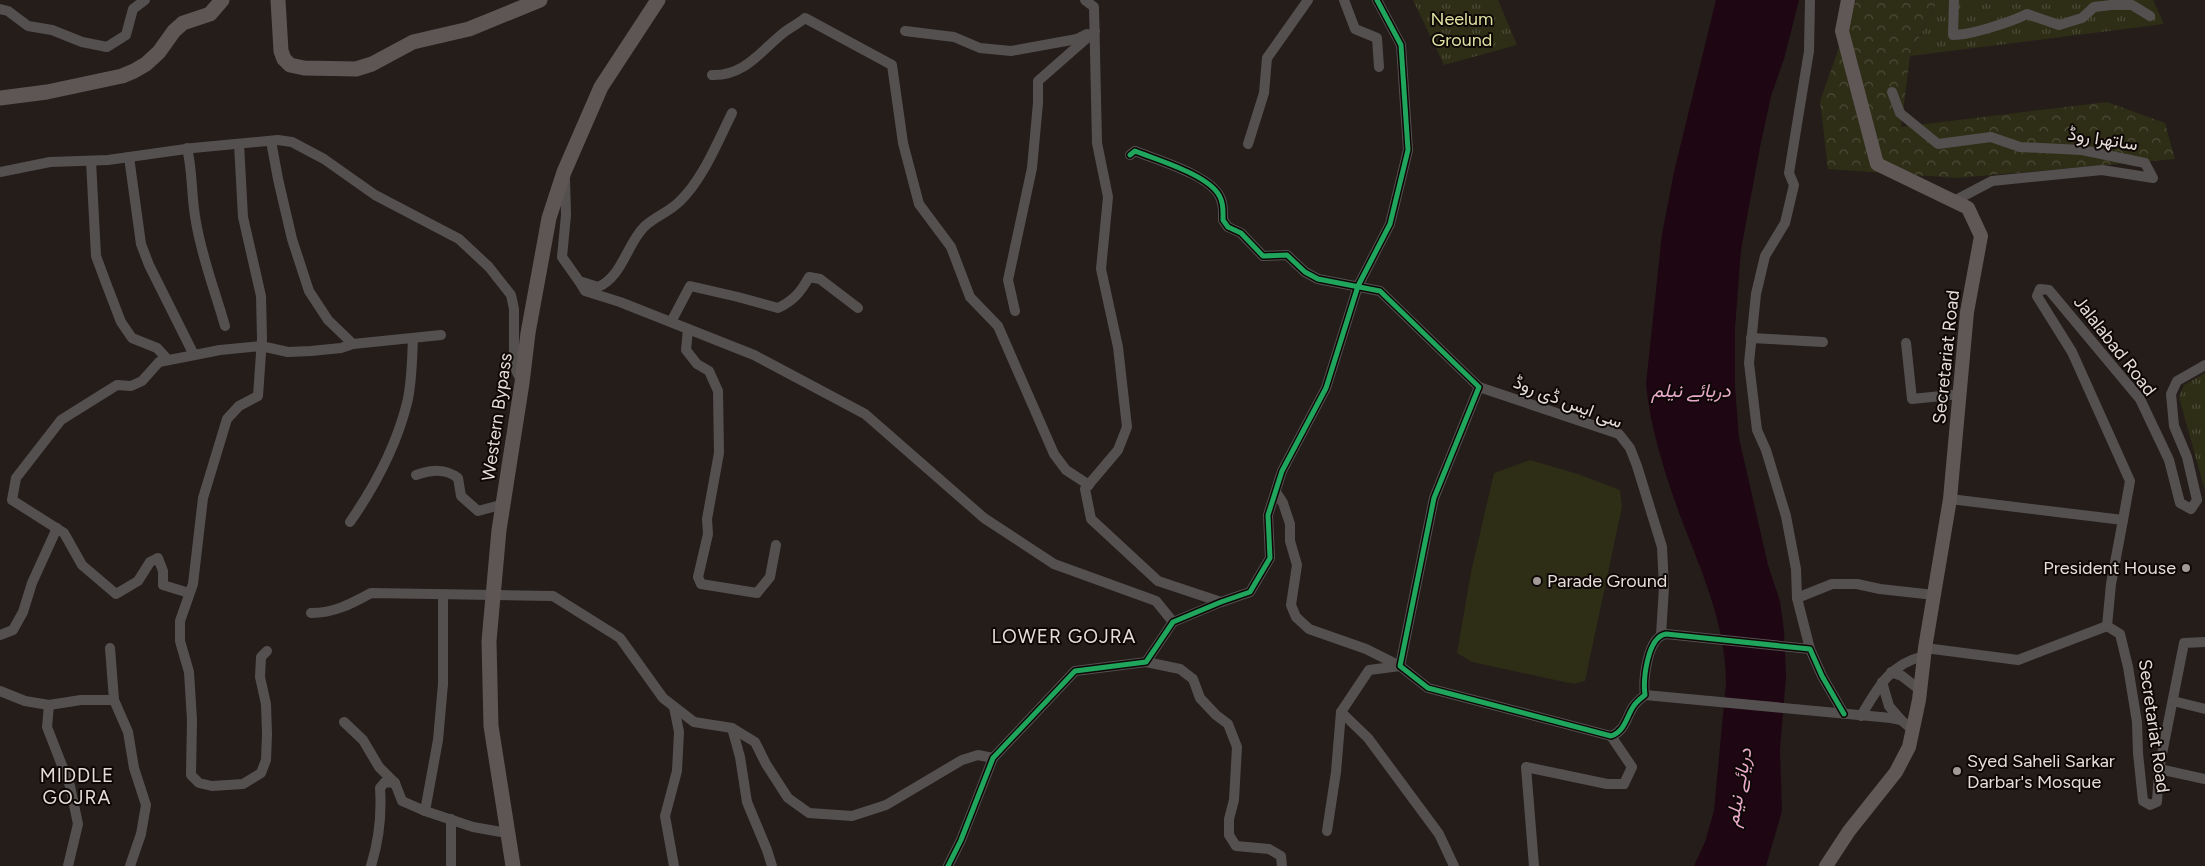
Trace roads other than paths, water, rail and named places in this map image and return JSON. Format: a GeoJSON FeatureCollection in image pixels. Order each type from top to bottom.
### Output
{"type":"FeatureCollection","features":[{"type":"Feature","properties":{"kind":"highway"},"geometry":{"type":"LineString","coordinates":[[0,98],[47,92],[122,76],[134,71],[146,64],[159,52],[174,31],[183,24],[210,14],[222,0]]}},
{"type":"Feature","properties":{"kind":"highway"},"geometry":{"type":"LineString","coordinates":[[278,0],[281,51],[284,59],[290,64],[304,68],[340,69],[356,69],[372,64],[413,42],[469,29],[540,0]]}},
{"type":"Feature","properties":{"kind":"highway","name":"Western Bypass"},"geometry":{"type":"LineString","coordinates":[[513,866],[491,726],[489,650],[492,595],[539,266],[549,218],[564,172],[601,87],[658,0]]}},
{"type":"Feature","properties":{"kind":"main road","name":"Secretariat Road"},"geometry":{"type":"LineString","coordinates":[[1826,866],[1849,831],[1903,761],[1914,731],[1924,652],[1950,499],[1967,312],[1981,236],[1968,208],[1877,164],[1842,31],[1848,0]]}},
{"type":"Feature","properties":{"kind":"street"},"geometry":{"type":"LineString","coordinates":[[0,9],[8,11],[28,26],[52,30],[82,42],[107,47],[126,35],[133,9],[145,0]]}},
{"type":"Feature","properties":{"kind":"street"},"geometry":{"type":"LineString","coordinates":[[1086,0],[1094,7],[1097,143],[1108,197],[1101,269],[1118,347],[1127,427],[1118,450],[1085,489],[1091,519],[1158,581],[1221,602]]}},
{"type":"Feature","properties":{"kind":"street"},"geometry":{"type":"LineString","coordinates":[[1248,144],[1264,94],[1267,58],[1308,0]]}},
{"type":"Feature","properties":{"kind":"street"},"geometry":{"type":"LineString","coordinates":[[1344,0],[1355,29],[1377,38],[1379,67]]}},
{"type":"Feature","properties":{"kind":"street"},"geometry":{"type":"LineString","coordinates":[[1146,662],[1173,622],[1250,592],[1270,558],[1268,515],[1282,471],[1326,388],[1358,286],[1390,224],[1408,150],[1401,45],[1377,0]]}},
{"type":"Feature","properties":{"kind":"street"},"geometry":{"type":"LineString","coordinates":[[1810,0],[1809,51],[1789,173],[1794,185],[1785,223],[1764,256],[1756,294],[1749,363],[1757,430],[1766,450],[1786,516],[1796,569],[1797,598],[1808,649],[1839,714]]}},
{"type":"Feature","properties":{"kind":"street"},"geometry":{"type":"LineString","coordinates":[[1954,0],[1953,35],[1965,35],[2013,21],[2027,14],[2059,25],[2082,18],[2094,7],[2111,5],[2132,5],[2150,16]]}},
{"type":"Feature","properties":{"kind":"street"},"geometry":{"type":"LineString","coordinates":[[712,75],[724,76],[755,60],[782,34],[805,18],[892,65],[903,143],[919,204],[951,247],[970,297],[998,326],[1054,454],[1066,470],[1088,485]]}},
{"type":"Feature","properties":{"kind":"street"},"geometry":{"type":"LineString","coordinates":[[905,31],[954,37],[980,48],[1011,51],[1076,39],[1095,30]]}},
{"type":"Feature","properties":{"kind":"street"},"geometry":{"type":"LineString","coordinates":[[1015,311],[1008,280],[1032,168],[1038,103],[1038,81],[1095,30]]}},
{"type":"Feature","properties":{"kind":"street","name":"ساتھرا روڈ"},"geometry":{"type":"LineString","coordinates":[[1892,92],[1900,113],[1938,144],[1991,137],[2020,147],[2082,150],[2145,163],[2152,178],[2102,170],[1992,182],[1954,201]]}},
{"type":"Feature","properties":{"kind":"street"},"geometry":{"type":"LineString","coordinates":[[579,281],[598,287],[609,282],[644,227],[679,202],[691,188],[710,157],[732,113]]}},
{"type":"Feature","properties":{"kind":"street"},"geometry":{"type":"LineString","coordinates":[[271,141],[292,239],[308,291],[328,320],[353,344]]}},
{"type":"Feature","properties":{"kind":"street"},"geometry":{"type":"LineString","coordinates":[[0,172],[50,162],[91,161],[187,148],[271,141],[292,142],[324,159],[375,195],[459,239],[489,267],[511,295],[514,309],[514,367],[522,383]]}},
{"type":"Feature","properties":{"kind":"street"},"geometry":{"type":"LineString","coordinates":[[239,144],[244,217],[262,296],[262,346],[258,396],[239,406],[227,419],[203,498],[201,530],[189,593],[180,621],[180,641],[188,672],[192,720],[191,775],[199,784],[212,786],[243,784],[261,773],[266,760],[267,734],[266,704],[260,677],[261,657],[267,651]]}},
{"type":"Feature","properties":{"kind":"street"},"geometry":{"type":"LineString","coordinates":[[187,148],[191,163],[191,191],[202,253],[225,326]]}},
{"type":"Feature","properties":{"kind":"street"},"geometry":{"type":"LineString","coordinates":[[1130,155],[1135,151],[1171,166],[1188,170],[1208,184],[1220,196],[1223,220],[1228,227],[1241,233],[1263,256],[1286,255],[1305,272],[1318,279],[1380,291],[1479,386],[1434,498],[1400,666]]}},
{"type":"Feature","properties":{"kind":"street"},"geometry":{"type":"LineString","coordinates":[[129,157],[141,244],[148,264],[194,355]]}},
{"type":"Feature","properties":{"kind":"street"},"geometry":{"type":"LineString","coordinates":[[91,161],[96,256],[121,322],[132,338],[157,348],[168,360]]}},
{"type":"Feature","properties":{"kind":"street"},"geometry":{"type":"LineString","coordinates":[[564,172],[566,214],[562,257],[585,291],[754,354],[865,414],[984,518],[1054,564],[1156,601],[1173,622]]}},
{"type":"Feature","properties":{"kind":"street"},"geometry":{"type":"LineString","coordinates":[[671,322],[690,286],[778,308],[791,302],[809,277],[820,279],[858,308]]}},
{"type":"Feature","properties":{"kind":"street","name":"Jalalabad Road"},"geometry":{"type":"LineString","coordinates":[[2107,626],[2111,584],[2130,481],[2072,352],[2037,296],[2040,289],[2049,290],[2140,399],[2169,460],[2180,503],[2191,509],[2198,500],[2187,457],[2174,426],[2171,394],[2177,381],[2205,365]]}},
{"type":"Feature","properties":{"kind":"street"},"geometry":{"type":"LineString","coordinates":[[688,328],[686,350],[698,364],[709,372],[718,391],[719,454],[707,519],[708,534],[698,577],[701,584],[757,593],[770,577],[776,545]]}},
{"type":"Feature","properties":{"kind":"street"},"geometry":{"type":"LineString","coordinates":[[189,593],[163,585],[163,571],[158,558],[150,562],[138,581],[116,594],[82,565],[64,533],[12,500],[16,478],[62,420],[117,385],[131,386],[142,381],[159,362],[220,350],[262,346],[288,352],[341,348],[353,344],[441,335]]}},
{"type":"Feature","properties":{"kind":"street"},"geometry":{"type":"LineString","coordinates":[[350,522],[374,486],[394,443],[407,402],[413,338]]}},
{"type":"Feature","properties":{"kind":"street"},"geometry":{"type":"LineString","coordinates":[[1751,338],[1823,342]]}},
{"type":"Feature","properties":{"kind":"street"},"geometry":{"type":"LineString","coordinates":[[1906,343],[1912,399],[1961,394]]}},
{"type":"Feature","properties":{"kind":"street","name":"سی ایس ڈی روڈ"},"geometry":{"type":"LineString","coordinates":[[1479,386],[1619,434],[1630,448],[1662,547],[1664,587],[1661,635]]}},
{"type":"Feature","properties":{"kind":"street"},"geometry":{"type":"LineString","coordinates":[[416,475],[430,470],[451,472],[458,478],[461,496],[478,512],[504,504]]}},
{"type":"Feature","properties":{"kind":"street"},"geometry":{"type":"LineString","coordinates":[[1276,492],[1283,503],[1290,524],[1290,541],[1296,565],[1291,605],[1296,617],[1310,629],[1366,649],[1400,666],[1428,688],[1611,736],[1618,733],[1634,704],[1645,695],[1901,720]]}},
{"type":"Feature","properties":{"kind":"street"},"geometry":{"type":"LineString","coordinates":[[1950,499],[2123,520]]}},
{"type":"Feature","properties":{"kind":"street"},"geometry":{"type":"LineString","coordinates":[[0,635],[13,630],[24,612],[32,583],[57,528]]}},
{"type":"Feature","properties":{"kind":"street"},"geometry":{"type":"LineString","coordinates":[[1797,598],[1832,584],[1857,584],[1880,590],[1934,595]]}},
{"type":"Feature","properties":{"kind":"street"},"geometry":{"type":"LineString","coordinates":[[311,614],[346,607],[371,593],[553,596],[620,638],[663,698],[694,722],[732,728],[755,742],[788,798],[809,813],[852,816],[886,805],[962,760],[978,755],[993,758]]}},
{"type":"Feature","properties":{"kind":"street"},"geometry":{"type":"LineString","coordinates":[[425,811],[438,740],[443,684],[443,594]]}},
{"type":"Feature","properties":{"kind":"street"},"geometry":{"type":"LineString","coordinates":[[1861,716],[1882,682],[1891,672],[1924,652],[2018,660],[2107,626]]}},
{"type":"Feature","properties":{"kind":"street","name":"Secretariat Road"},"geometry":{"type":"LineString","coordinates":[[2107,626],[2120,634],[2128,667],[2137,722],[2141,789],[2143,801],[2146,804],[2157,802],[2160,769],[2184,643],[2205,642]]}},
{"type":"Feature","properties":{"kind":"street"},"geometry":{"type":"LineString","coordinates":[[1645,695],[1645,668],[1657,639],[1661,635],[1680,635],[1808,649]]}},
{"type":"Feature","properties":{"kind":"street"},"geometry":{"type":"LineString","coordinates":[[110,648],[114,700],[128,732],[134,768],[146,805],[141,834],[130,866]]}},
{"type":"Feature","properties":{"kind":"street"},"geometry":{"type":"LineString","coordinates":[[948,866],[961,840],[993,758],[1075,671],[1146,662],[1180,669],[1194,679],[1200,698],[1216,715],[1228,724],[1237,747],[1234,800],[1229,819],[1229,835],[1236,846],[1269,849],[1281,856],[1282,866]]}},
{"type":"Feature","properties":{"kind":"street"},"geometry":{"type":"LineString","coordinates":[[1327,831],[1336,772],[1341,712],[1369,670],[1400,666]]}},
{"type":"Feature","properties":{"kind":"street"},"geometry":{"type":"LineString","coordinates":[[1891,672],[1902,676],[1920,690]]}},
{"type":"Feature","properties":{"kind":"street"},"geometry":{"type":"LineString","coordinates":[[1882,682],[1889,706],[1914,731]]}},
{"type":"Feature","properties":{"kind":"street"},"geometry":{"type":"LineString","coordinates":[[0,691],[25,701],[49,705],[81,700],[114,700]]}},
{"type":"Feature","properties":{"kind":"street"},"geometry":{"type":"LineString","coordinates":[[2173,701],[2205,709]]}},
{"type":"Feature","properties":{"kind":"street"},"geometry":{"type":"LineString","coordinates":[[49,705],[46,727],[70,786],[78,824],[68,866]]}},
{"type":"Feature","properties":{"kind":"street"},"geometry":{"type":"LineString","coordinates":[[674,707],[679,732],[677,771],[665,816],[674,866]]}},
{"type":"Feature","properties":{"kind":"street"},"geometry":{"type":"LineString","coordinates":[[1341,712],[1368,738],[1439,834],[1454,866]]}},
{"type":"Feature","properties":{"kind":"street"},"geometry":{"type":"LineString","coordinates":[[344,722],[363,740],[379,767],[395,784],[402,801],[473,827],[507,833]]}},
{"type":"Feature","properties":{"kind":"street"},"geometry":{"type":"LineString","coordinates":[[732,728],[740,757],[747,802],[772,866]]}},
{"type":"Feature","properties":{"kind":"street"},"geometry":{"type":"LineString","coordinates":[[1534,866],[1526,767],[1607,784],[1624,784],[1632,767],[1611,736]]}},
{"type":"Feature","properties":{"kind":"street"},"geometry":{"type":"LineString","coordinates":[[2160,769],[2205,780]]}},
{"type":"Feature","properties":{"kind":"street"},"geometry":{"type":"LineString","coordinates":[[371,866],[379,841],[382,807],[380,788],[385,782],[395,784]]}},
{"type":"Feature","properties":{"kind":"street"},"geometry":{"type":"LineString","coordinates":[[451,819],[451,866]]}},
{"type":"Feature","properties":{"kind":"water","name":"دریائے نیلم"},"geometry":{"type":"Polygon","coordinates":[[[1716,0],[1799,0],[1784,59],[1771,96],[1760,147],[1741,250],[1735,328],[1735,387],[1739,438],[1768,565],[1780,601],[1784,631],[1786,676],[1780,750],[1782,811],[1766,866],[1694,866],[1705,842],[1714,811],[1726,683],[1725,660],[1710,595],[1678,510],[1658,448],[1646,384],[1662,234],[1674,172],[1716,0]]]}},
{"type":"Feature","properties":{"kind":"place","name":"President House"},"geometry":{"type":"Point","coordinates":[2186,568]}},
{"type":"Feature","properties":{"kind":"place","name":"Parade Ground"},"geometry":{"type":"Point","coordinates":[1537,581]}},
{"type":"Feature","properties":{"kind":"place","name":"Syed Saheli Sarkar Darbar's Mosque"},"geometry":{"type":"Point","coordinates":[1957,771]}},
{"type":"Feature","properties":{"kind":"district","name":"LOWER GOJRA"},"geometry":{"type":"Point","coordinates":[1064,636]}},
{"type":"Feature","properties":{"kind":"district","name":"MIDDLE GOJRA"},"geometry":{"type":"Point","coordinates":[77,786]}},
{"type":"Feature","properties":{"kind":"park label","name":"Neelum Ground"},"geometry":{"type":"Point","coordinates":[1462,29]}}]}
